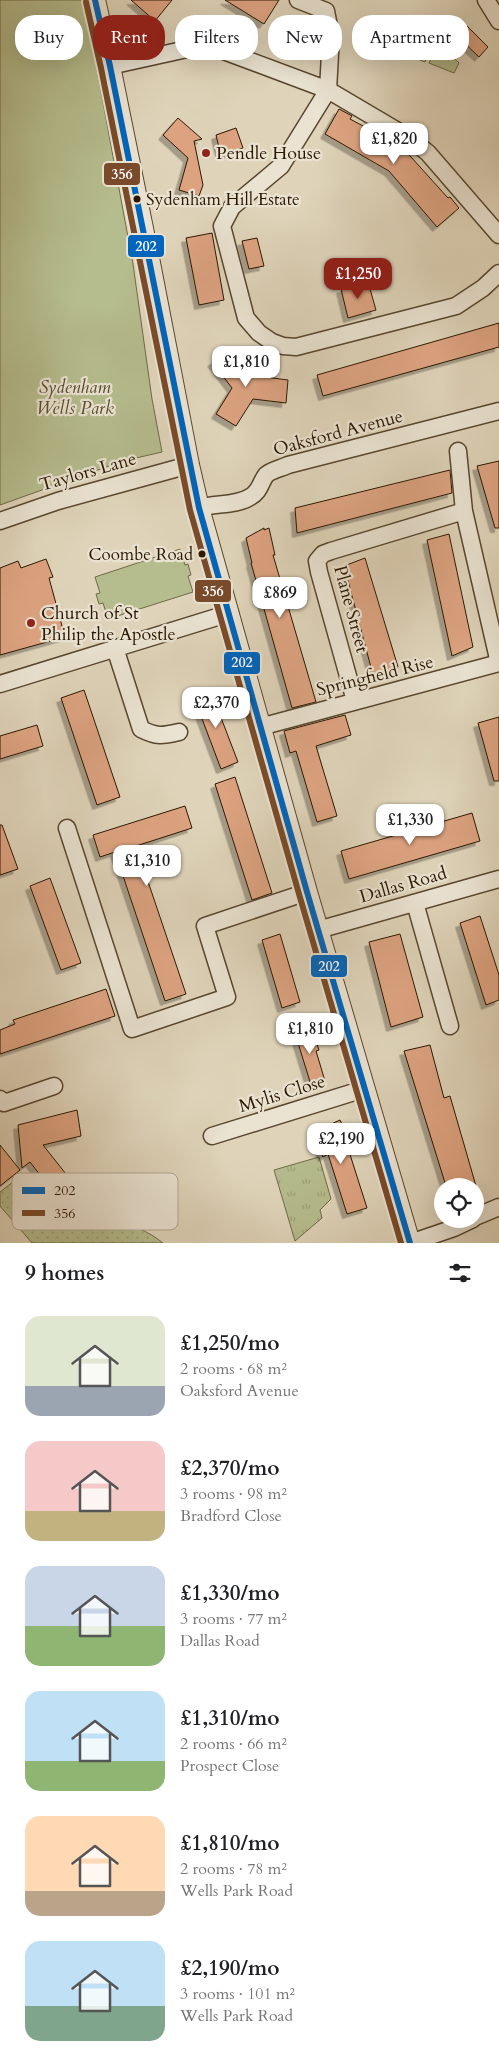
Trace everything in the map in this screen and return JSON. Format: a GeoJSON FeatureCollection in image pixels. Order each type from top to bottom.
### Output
{"type":"FeatureCollection","features":[{"type":"Feature","properties":{"kind":"street"},"geometry":{"type":"LineString","coordinates":[[95,0],[199,508],[364,1090],[410,1243],[454,1228]]}},
{"type":"Feature","properties":{"kind":"street"},"geometry":{"type":"LineString","coordinates":[[298,0],[326,11],[331,36],[328,90],[281,166],[232,207],[222,226],[246,318],[260,334],[272,342],[283,346],[296,347],[456,306],[483,288],[499,273]]}},
{"type":"Feature","properties":{"kind":"street"},"geometry":{"type":"LineString","coordinates":[[486,0],[499,21]]}},
{"type":"Feature","properties":{"kind":"street"},"geometry":{"type":"LineString","coordinates":[[110,66],[187,49],[213,47],[328,90],[411,139],[428,153],[499,235]]}},
{"type":"Feature","properties":{"kind":"street","name":"Oaksford Avenue"},"geometry":{"type":"LineString","coordinates":[[199,508],[250,498],[259,490],[266,476],[288,465],[499,411]]}},
{"type":"Feature","properties":{"kind":"street"},"geometry":{"type":"LineString","coordinates":[[458,451],[464,511],[499,663]]}},
{"type":"Feature","properties":{"kind":"street","name":"Taylors Lane"},"geometry":{"type":"LineString","coordinates":[[0,521],[58,501],[189,465]]}},
{"type":"Feature","properties":{"kind":"street","name":"Plane Street"},"geometry":{"type":"LineString","coordinates":[[356,701],[318,572],[318,561],[323,554],[331,551],[464,511]]}},
{"type":"Feature","properties":{"kind":"street"},"geometry":{"type":"LineString","coordinates":[[0,684],[230,613]]}},
{"type":"Feature","properties":{"kind":"street"},"geometry":{"type":"LineString","coordinates":[[115,648],[141,729],[162,736],[179,732]]}},
{"type":"Feature","properties":{"kind":"street","name":"Springfield Rise"},"geometry":{"type":"LineString","coordinates":[[260,727],[499,663]]}},
{"type":"Feature","properties":{"kind":"street"},"geometry":{"type":"LineString","coordinates":[[67,828],[132,1029],[227,997],[205,926],[307,892]]}},
{"type":"Feature","properties":{"kind":"street","name":"Dallas Road"},"geometry":{"type":"LineString","coordinates":[[318,930],[499,879]]}},
{"type":"Feature","properties":{"kind":"street"},"geometry":{"type":"LineString","coordinates":[[415,903],[450,1026]]}},
{"type":"Feature","properties":{"kind":"street"},"geometry":{"type":"LineString","coordinates":[[0,1099],[4,1103],[54,1086]]}},
{"type":"Feature","properties":{"kind":"street","name":"Mylis Close"},"geometry":{"type":"LineString","coordinates":[[212,1136],[364,1090]]}},
{"type":"Feature","properties":{"kind":"street"},"geometry":{"type":"LineString","coordinates":[[484,1214],[499,1207]]}},
{"type":"Feature","properties":{"kind":"green space","name":"Sydenham Wells Park"},"geometry":{"type":"Polygon","coordinates":[[[0,0],[84,0],[93,48],[93,60],[95,60],[133,264],[152,399],[162,452],[123,461],[0,505],[0,0]]]}},
{"type":"Feature","properties":{"kind":"green space"},"geometry":{"type":"Polygon","coordinates":[[[430,60],[456,60],[459,63],[454,73],[429,63],[430,60]]]}},
{"type":"Feature","properties":{"kind":"green space"},"geometry":{"type":"Polygon","coordinates":[[[180,549],[185,565],[188,564],[191,575],[188,576],[193,592],[108,619],[103,603],[99,604],[96,594],[100,593],[95,577],[180,549]]]}},
{"type":"Feature","properties":{"kind":"green space"},"geometry":{"type":"Polygon","coordinates":[[[319,1157],[331,1199],[320,1210],[322,1218],[295,1241],[274,1170],[319,1157]]]}},
{"type":"Feature","properties":{"kind":"green space"},"geometry":{"type":"Polygon","coordinates":[[[12,1183],[12,1220],[0,1206],[0,1192],[12,1183]]]}},
{"type":"Feature","properties":{"kind":"green space"},"geometry":{"type":"Polygon","coordinates":[[[21,1230],[142,1230],[163,1243],[32,1243],[21,1230]]]}},
{"type":"Feature","properties":{"kind":"building"},"geometry":{"type":"Polygon","coordinates":[[[131,0],[172,0],[160,15],[148,15],[131,0]]]}},
{"type":"Feature","properties":{"kind":"building"},"geometry":{"type":"Polygon","coordinates":[[[225,0],[279,0],[264,24],[258,20],[258,15],[249,15],[225,0]]]}},
{"type":"Feature","properties":{"kind":"building"},"geometry":{"type":"Polygon","coordinates":[[[469,28],[488,47],[479,57],[469,47],[469,28]]]}},
{"type":"Feature","properties":{"kind":"building"},"geometry":{"type":"Polygon","coordinates":[[[339,109],[352,116],[350,119],[402,147],[459,208],[437,227],[389,171],[325,134],[339,109]]]}},
{"type":"Feature","properties":{"kind":"building"},"geometry":{"type":"Polygon","coordinates":[[[178,118],[202,139],[194,141],[203,185],[199,196],[179,190],[188,158],[163,135],[178,118]]]}},
{"type":"Feature","properties":{"kind":"building"},"geometry":{"type":"Polygon","coordinates":[[[236,128],[243,148],[221,156],[216,135],[236,128]]]}},
{"type":"Feature","properties":{"kind":"building"},"geometry":{"type":"Polygon","coordinates":[[[212,233],[224,300],[199,305],[186,238],[212,233]]]}},
{"type":"Feature","properties":{"kind":"building"},"geometry":{"type":"Polygon","coordinates":[[[257,238],[264,266],[249,269],[242,241],[257,238]]]}},
{"type":"Feature","properties":{"kind":"building"},"geometry":{"type":"Polygon","coordinates":[[[368,282],[376,310],[348,318],[341,289],[368,282]]]}},
{"type":"Feature","properties":{"kind":"building"},"geometry":{"type":"Polygon","coordinates":[[[499,323],[499,347],[323,396],[317,375],[499,323]]]}},
{"type":"Feature","properties":{"kind":"building"},"geometry":{"type":"Polygon","coordinates":[[[231,349],[250,375],[288,380],[286,403],[253,399],[236,426],[216,414],[232,388],[212,362],[231,349]]]}},
{"type":"Feature","properties":{"kind":"building"},"geometry":{"type":"Polygon","coordinates":[[[499,461],[499,528],[495,528],[477,466],[499,461]]]}},
{"type":"Feature","properties":{"kind":"building"},"geometry":{"type":"Polygon","coordinates":[[[450,470],[452,493],[297,533],[295,508],[450,470]]]}},
{"type":"Feature","properties":{"kind":"building"},"geometry":{"type":"Polygon","coordinates":[[[264,528],[264,530],[269,528],[275,555],[273,555],[316,702],[292,708],[251,563],[246,538],[264,528]]]}},
{"type":"Feature","properties":{"kind":"building"},"geometry":{"type":"Polygon","coordinates":[[[449,534],[473,647],[452,656],[427,540],[449,534]]]}},
{"type":"Feature","properties":{"kind":"building"},"geometry":{"type":"Polygon","coordinates":[[[365,558],[398,667],[373,675],[344,566],[365,558]]]}},
{"type":"Feature","properties":{"kind":"building"},"geometry":{"type":"Polygon","coordinates":[[[46,559],[53,577],[49,578],[65,637],[0,655],[0,568],[18,561],[21,568],[46,559]]]}},
{"type":"Feature","properties":{"kind":"building"},"geometry":{"type":"Polygon","coordinates":[[[210,689],[238,762],[221,769],[193,695],[210,689]]]}},
{"type":"Feature","properties":{"kind":"building"},"geometry":{"type":"Polygon","coordinates":[[[84,690],[120,797],[97,805],[61,698],[84,690]]]}},
{"type":"Feature","properties":{"kind":"building"},"geometry":{"type":"Polygon","coordinates":[[[345,715],[351,735],[316,746],[337,816],[317,822],[296,751],[290,753],[284,731],[345,715]]]}},
{"type":"Feature","properties":{"kind":"building"},"geometry":{"type":"Polygon","coordinates":[[[499,717],[499,781],[494,781],[478,723],[499,717]]]}},
{"type":"Feature","properties":{"kind":"building"},"geometry":{"type":"Polygon","coordinates":[[[37,725],[43,746],[0,759],[0,736],[37,725]]]}},
{"type":"Feature","properties":{"kind":"building"},"geometry":{"type":"Polygon","coordinates":[[[235,777],[272,893],[252,900],[215,784],[235,777]]]}},
{"type":"Feature","properties":{"kind":"building"},"geometry":{"type":"Polygon","coordinates":[[[185,806],[192,828],[136,846],[186,994],[165,1001],[115,852],[100,857],[93,835],[185,806]]]}},
{"type":"Feature","properties":{"kind":"building"},"geometry":{"type":"Polygon","coordinates":[[[472,813],[480,841],[349,879],[341,851],[472,813]]]}},
{"type":"Feature","properties":{"kind":"building"},"geometry":{"type":"Polygon","coordinates":[[[0,825],[2,825],[18,869],[0,875],[0,825]]]}},
{"type":"Feature","properties":{"kind":"building"},"geometry":{"type":"Polygon","coordinates":[[[50,878],[81,963],[61,970],[30,886],[50,878]]]}},
{"type":"Feature","properties":{"kind":"building"},"geometry":{"type":"Polygon","coordinates":[[[480,916],[499,975],[499,1000],[486,1005],[460,923],[480,916]]]}},
{"type":"Feature","properties":{"kind":"building"},"geometry":{"type":"Polygon","coordinates":[[[280,934],[300,1002],[282,1008],[262,940],[280,934]]]}},
{"type":"Feature","properties":{"kind":"building"},"geometry":{"type":"Polygon","coordinates":[[[400,934],[423,1017],[391,1027],[369,942],[400,934]]]}},
{"type":"Feature","properties":{"kind":"building"},"geometry":{"type":"Polygon","coordinates":[[[106,989],[115,1016],[0,1054],[0,1030],[15,1024],[13,1020],[106,989]]]}},
{"type":"Feature","properties":{"kind":"building"},"geometry":{"type":"Polygon","coordinates":[[[312,1028],[319,1050],[316,1051],[325,1081],[311,1085],[295,1033],[312,1028]]]}},
{"type":"Feature","properties":{"kind":"building"},"geometry":{"type":"Polygon","coordinates":[[[430,1045],[444,1098],[450,1096],[474,1178],[444,1178],[404,1051],[430,1045]]]}},
{"type":"Feature","properties":{"kind":"building"},"geometry":{"type":"Polygon","coordinates":[[[77,1110],[81,1136],[43,1145],[65,1173],[39,1173],[30,1162],[22,1168],[18,1125],[77,1110]]]}},
{"type":"Feature","properties":{"kind":"building"},"geometry":{"type":"Polygon","coordinates":[[[340,1120],[351,1143],[347,1145],[367,1208],[347,1214],[328,1154],[323,1157],[312,1133],[340,1120]]]}},
{"type":"Feature","properties":{"kind":"building"},"geometry":{"type":"Polygon","coordinates":[[[0,1145],[20,1170],[12,1173],[12,1176],[0,1186],[0,1145]]]}},
{"type":"Feature","properties":{"kind":"transit line","name":"202"},"geometry":{"type":"LineString","coordinates":[[95,0],[199,508],[307,892],[410,1243]]}},
{"type":"Feature","properties":{"kind":"transit line","name":"356"},"geometry":{"type":"LineString","coordinates":[[86,2],[190,510],[401,1243]]}},
{"type":"Feature","properties":{"kind":"place","name":"Pendle House"},"geometry":{"type":"Point","coordinates":[206,153]}},
{"type":"Feature","properties":{"kind":"place","name":"Sydenham Hill Estate"},"geometry":{"type":"Point","coordinates":[137,199]}},
{"type":"Feature","properties":{"kind":"place","name":"Coombe Road"},"geometry":{"type":"Point","coordinates":[202,554]}},
{"type":"Feature","properties":{"kind":"place","name":"Church of St Philip the Apostle"},"geometry":{"type":"Point","coordinates":[31,623]}}]}
